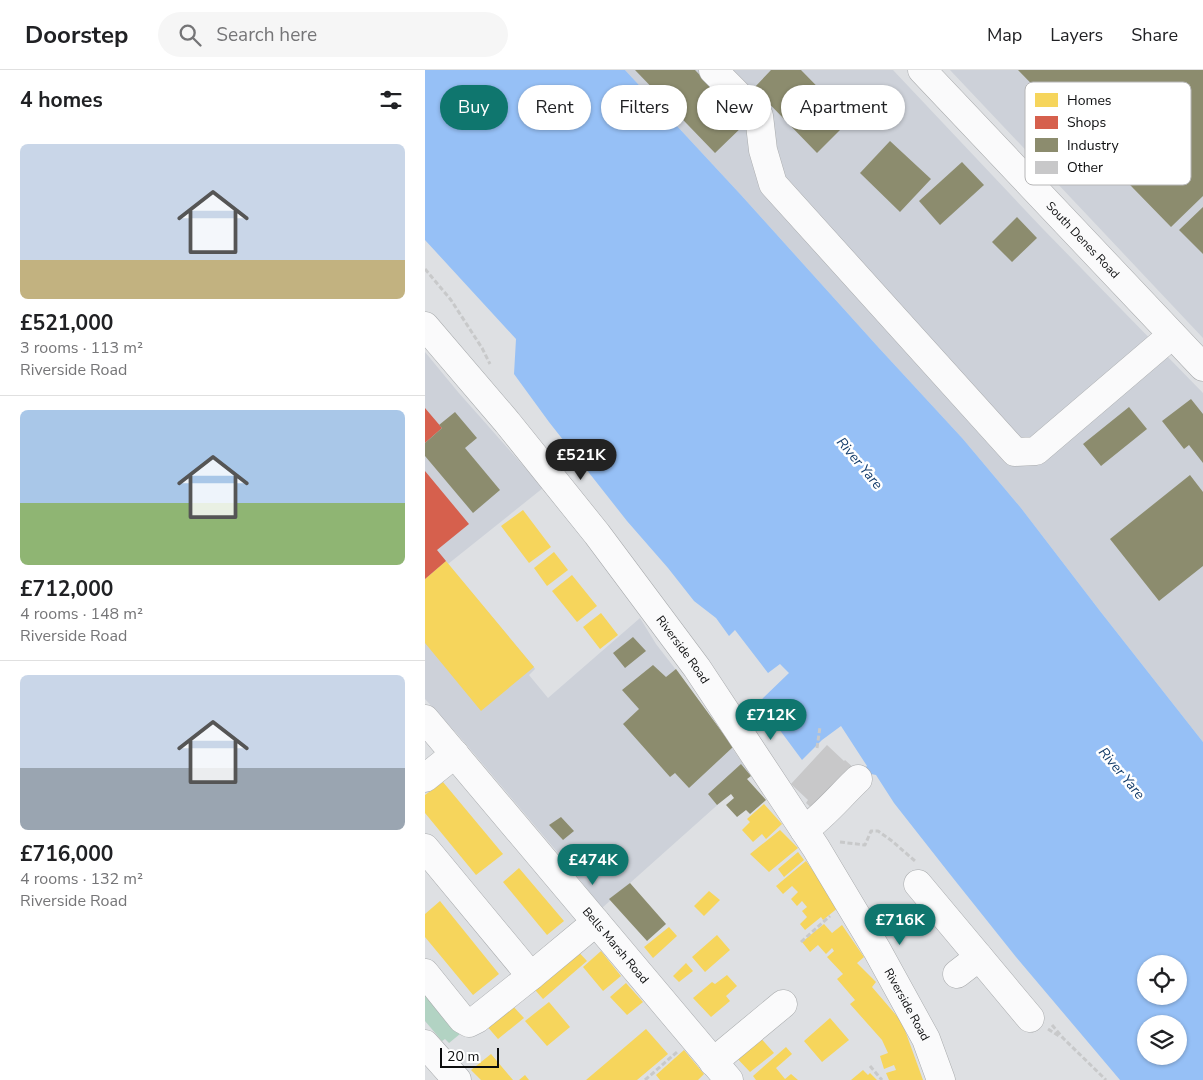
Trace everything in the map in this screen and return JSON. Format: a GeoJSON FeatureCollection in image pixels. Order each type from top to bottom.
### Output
{"type":"FeatureCollection","features":[{"type":"Feature","properties":{"kind":"street"},"geometry":{"type":"LineString","coordinates":[[713,70],[759,116],[763,150],[773,184],[1015,452],[1036,451],[1173,335]]}},
{"type":"Feature","properties":{"kind":"street","name":"South Denes Road"},"geometry":{"type":"LineString","coordinates":[[922,70],[1025,179]]}},
{"type":"Feature","properties":{"kind":"street","name":"South Denes Road"},"geometry":{"type":"LineString","coordinates":[[1031,185],[1203,367]]}},
{"type":"Feature","properties":{"kind":"street","name":"Riverside Road"},"geometry":{"type":"LineString","coordinates":[[425,326],[507,422],[603,542],[697,668],[810,839],[848,901],[925,1039],[941,1080]]}},
{"type":"Feature","properties":{"kind":"street","name":"Bells Marsh Road"},"geometry":{"type":"LineString","coordinates":[[425,719],[721,1071]]}},
{"type":"Feature","properties":{"kind":"street"},"geometry":{"type":"LineString","coordinates":[[425,778],[455,754]]}},
{"type":"Feature","properties":{"kind":"street"},"geometry":{"type":"LineString","coordinates":[[854,849],[810,839],[815,822],[858,779]]}},
{"type":"Feature","properties":{"kind":"street"},"geometry":{"type":"LineString","coordinates":[[425,848],[531,976]]}},
{"type":"Feature","properties":{"kind":"street"},"geometry":{"type":"LineString","coordinates":[[918,884],[1030,1018]]}},
{"type":"Feature","properties":{"kind":"street"},"geometry":{"type":"LineString","coordinates":[[425,972],[462,1019],[469,1023],[477,1019],[596,922]]}},
{"type":"Feature","properties":{"kind":"street"},"geometry":{"type":"LineString","coordinates":[[957,974],[979,957]]}},
{"type":"Feature","properties":{"kind":"street"},"geometry":{"type":"LineString","coordinates":[[721,1071],[783,1004]]}},
{"type":"Feature","properties":{"kind":"street"},"geometry":{"type":"LineString","coordinates":[[425,1044],[454,1078]]}},
{"type":"Feature","properties":{"kind":"path"},"geometry":{"type":"LineString","coordinates":[[773,729],[795,713]]}},
{"type":"Feature","properties":{"kind":"path"},"geometry":{"type":"LineString","coordinates":[[817,748],[820,727]]}},
{"type":"Feature","properties":{"kind":"path"},"geometry":{"type":"LineString","coordinates":[[854,849],[868,834]]}},
{"type":"Feature","properties":{"kind":"path"},"geometry":{"type":"LineString","coordinates":[[801,942],[848,901]]}},
{"type":"Feature","properties":{"kind":"path"},"geometry":{"type":"LineString","coordinates":[[645,1080],[693,1038]]}},
{"type":"Feature","properties":{"kind":"path"},"geometry":{"type":"LineString","coordinates":[[870,1066],[881,1080]]}},
{"type":"Feature","properties":{"kind":"shaded area"},"geometry":{"type":"Polygon","coordinates":[[[625,70],[893,70],[1043,229],[1203,393],[1203,742],[1021,508],[963,439],[681,130],[687,130],[687,85],[639,85],[625,70]]]}},
{"type":"Feature","properties":{"kind":"shaded area"},"geometry":{"type":"Polygon","coordinates":[[[950,70],[1203,70],[1203,338],[1059,185],[1191,185],[1191,82],[1025,82],[1025,149],[950,70]]]}},
{"type":"Feature","properties":{"kind":"shaded area"},"geometry":{"type":"Polygon","coordinates":[[[425,352],[543,488],[448,564],[534,667],[535,669],[529,675],[548,698],[640,618],[656,644],[687,684],[751,775],[602,908],[459,736],[425,699],[425,352]]]}},
{"type":"Feature","properties":{"kind":"green space"},"geometry":{"type":"Polygon","coordinates":[[[425,979],[466,1029],[449,1043],[445,1039],[442,1041],[425,1021],[425,979]]]}},
{"type":"Feature","properties":{"kind":"water","name":"River Yare"},"geometry":{"type":"Polygon","coordinates":[[[425,70],[625,70],[639,85],[601,85],[601,130],[681,130],[963,439],[1021,508],[1203,742],[1203,1080],[1120,1080],[1016,957],[894,803],[876,775],[871,774],[850,793],[842,788],[867,766],[841,726],[822,740],[802,760],[759,702],[789,673],[780,664],[768,673],[735,630],[729,636],[716,618],[694,601],[627,521],[549,422],[514,374],[516,339],[425,240],[425,70]]]}},
{"type":"Feature","properties":{"kind":"building: Homes"},"geometry":{"type":"Polygon","coordinates":[[[523,510],[551,547],[529,563],[501,526],[523,510]]]}},
{"type":"Feature","properties":{"kind":"building: Homes"},"geometry":{"type":"Polygon","coordinates":[[[554,552],[568,570],[547,586],[534,568],[554,552]]]}},
{"type":"Feature","properties":{"kind":"building: Homes"},"geometry":{"type":"Polygon","coordinates":[[[446,561],[534,667],[481,711],[425,643],[425,579],[446,561]]]}},
{"type":"Feature","properties":{"kind":"building: Homes"},"geometry":{"type":"Polygon","coordinates":[[[572,575],[597,606],[577,622],[552,591],[572,575]]]}},
{"type":"Feature","properties":{"kind":"building: Homes"},"geometry":{"type":"Polygon","coordinates":[[[601,613],[618,635],[600,649],[583,627],[601,613]]]}},
{"type":"Feature","properties":{"kind":"building: Homes"},"geometry":{"type":"Polygon","coordinates":[[[443,782],[503,854],[476,875],[425,813],[425,795],[443,782]]]}},
{"type":"Feature","properties":{"kind":"building: Homes"},"geometry":{"type":"Polygon","coordinates":[[[764,804],[782,824],[766,839],[762,834],[753,842],[742,830],[750,822],[747,819],[764,804]]]}},
{"type":"Feature","properties":{"kind":"building: Homes"},"geometry":{"type":"Polygon","coordinates":[[[780,830],[798,848],[769,872],[750,854],[780,830]]]}},
{"type":"Feature","properties":{"kind":"building: Homes"},"geometry":{"type":"Polygon","coordinates":[[[798,852],[804,860],[784,877],[778,869],[798,852]]]}},
{"type":"Feature","properties":{"kind":"building: Homes"},"geometry":{"type":"Polygon","coordinates":[[[806,861],[839,907],[823,920],[821,917],[805,930],[800,924],[807,917],[802,911],[807,907],[802,901],[797,906],[791,899],[798,892],[792,886],[783,894],[776,886],[806,861]]]}},
{"type":"Feature","properties":{"kind":"building: Homes"},"geometry":{"type":"Polygon","coordinates":[[[519,868],[564,921],[547,935],[503,882],[519,868]]]}},
{"type":"Feature","properties":{"kind":"building: Homes"},"geometry":{"type":"Polygon","coordinates":[[[709,891],[720,900],[704,916],[694,906],[709,891]]]}},
{"type":"Feature","properties":{"kind":"building: Homes"},"geometry":{"type":"Polygon","coordinates":[[[440,901],[499,974],[473,995],[425,937],[425,914],[440,901]]]}},
{"type":"Feature","properties":{"kind":"building: Homes"},"geometry":{"type":"Polygon","coordinates":[[[824,924],[832,933],[842,925],[864,957],[857,963],[876,982],[872,987],[902,1022],[923,1080],[889,1080],[886,1073],[896,1070],[894,1065],[884,1069],[880,1056],[888,1053],[882,1040],[850,1004],[855,1000],[837,979],[843,974],[827,957],[834,951],[832,948],[826,954],[818,945],[810,952],[802,942],[824,924]]]}},
{"type":"Feature","properties":{"kind":"building: Homes"},"geometry":{"type":"Polygon","coordinates":[[[669,927],[677,936],[653,958],[644,947],[669,927]]]}},
{"type":"Feature","properties":{"kind":"building: Homes"},"geometry":{"type":"Polygon","coordinates":[[[717,935],[730,950],[705,972],[692,957],[717,935]]]}},
{"type":"Feature","properties":{"kind":"building: Homes"},"geometry":{"type":"Polygon","coordinates":[[[573,946],[587,961],[543,999],[529,983],[573,946]]]}},
{"type":"Feature","properties":{"kind":"building: Homes"},"geometry":{"type":"Polygon","coordinates":[[[601,951],[621,976],[603,991],[583,967],[601,951]]]}},
{"type":"Feature","properties":{"kind":"building: Homes"},"geometry":{"type":"Polygon","coordinates":[[[686,963],[693,971],[679,982],[673,976],[686,963]]]}},
{"type":"Feature","properties":{"kind":"building: Homes"},"geometry":{"type":"Polygon","coordinates":[[[727,975],[737,986],[726,996],[730,1001],[711,1017],[693,998],[712,982],[715,984],[727,975]]]}},
{"type":"Feature","properties":{"kind":"building: Homes"},"geometry":{"type":"Polygon","coordinates":[[[626,983],[643,1002],[627,1015],[610,997],[626,983]]]}},
{"type":"Feature","properties":{"kind":"building: Homes"},"geometry":{"type":"Polygon","coordinates":[[[549,1002],[570,1027],[547,1046],[525,1021],[549,1002]]]}},
{"type":"Feature","properties":{"kind":"building: Homes"},"geometry":{"type":"Polygon","coordinates":[[[510,1003],[524,1018],[498,1039],[486,1025],[510,1003]]]}},
{"type":"Feature","properties":{"kind":"building: Homes"},"geometry":{"type":"Polygon","coordinates":[[[830,1018],[849,1040],[822,1062],[804,1041],[830,1018]]]}},
{"type":"Feature","properties":{"kind":"building: Homes"},"geometry":{"type":"Polygon","coordinates":[[[646,1029],[668,1054],[637,1080],[586,1080],[646,1029]]]}},
{"type":"Feature","properties":{"kind":"building: Homes"},"geometry":{"type":"Polygon","coordinates":[[[757,1034],[774,1053],[750,1072],[733,1054],[757,1034]]]}},
{"type":"Feature","properties":{"kind":"building: Homes"},"geometry":{"type":"Polygon","coordinates":[[[786,1047],[792,1054],[776,1068],[785,1079],[791,1074],[798,1080],[756,1080],[753,1076],[786,1047]]]}},
{"type":"Feature","properties":{"kind":"building: Homes"},"geometry":{"type":"Polygon","coordinates":[[[684,1050],[704,1074],[698,1080],[660,1080],[656,1075],[684,1050]]]}},
{"type":"Feature","properties":{"kind":"building: Homes"},"geometry":{"type":"Polygon","coordinates":[[[491,1054],[513,1080],[481,1080],[471,1070],[491,1054]]]}},
{"type":"Feature","properties":{"kind":"building: Homes"},"geometry":{"type":"Polygon","coordinates":[[[863,1070],[868,1075],[870,1073],[877,1080],[851,1080],[863,1070]]]}},
{"type":"Feature","properties":{"kind":"building: Homes"},"geometry":{"type":"Polygon","coordinates":[[[525,1075],[529,1080],[519,1080],[525,1075]]]}},
{"type":"Feature","properties":{"kind":"building: Shops"},"geometry":{"type":"Polygon","coordinates":[[[425,408],[442,428],[425,443],[425,408]]]}},
{"type":"Feature","properties":{"kind":"building: Shops"},"geometry":{"type":"Polygon","coordinates":[[[425,471],[469,524],[437,550],[446,561],[425,579],[425,471]]]}},
{"type":"Feature","properties":{"kind":"building: Industry"},"geometry":{"type":"Polygon","coordinates":[[[635,70],[695,70],[709,85],[697,85],[697,130],[739,130],[715,153],[687,124],[687,85],[649,85],[635,70]]]}},
{"type":"Feature","properties":{"kind":"building: Industry"},"geometry":{"type":"Polygon","coordinates":[[[771,70],[801,70],[816,85],[781,85],[781,116],[771,106],[771,85],[757,85],[771,70]]]}},
{"type":"Feature","properties":{"kind":"building: Industry"},"geometry":{"type":"Polygon","coordinates":[[[1018,70],[1203,70],[1203,196],[1171,227],[1130,185],[1191,185],[1191,82],[1030,82],[1018,70]]]}},
{"type":"Feature","properties":{"kind":"building: Industry"},"geometry":{"type":"Polygon","coordinates":[[[795,130],[840,130],[817,153],[795,130]]]}},
{"type":"Feature","properties":{"kind":"building: Industry"},"geometry":{"type":"Polygon","coordinates":[[[890,141],[931,179],[900,212],[860,173],[890,141]]]}},
{"type":"Feature","properties":{"kind":"building: Industry"},"geometry":{"type":"Polygon","coordinates":[[[962,162],[984,185],[940,225],[919,201],[962,162]]]}},
{"type":"Feature","properties":{"kind":"building: Industry"},"geometry":{"type":"Polygon","coordinates":[[[1203,207],[1203,254],[1179,230],[1203,207]]]}},
{"type":"Feature","properties":{"kind":"building: Industry"},"geometry":{"type":"Polygon","coordinates":[[[1017,217],[1037,238],[1012,262],[992,242],[1017,217]]]}},
{"type":"Feature","properties":{"kind":"building: Industry"},"geometry":{"type":"Polygon","coordinates":[[[1191,399],[1203,414],[1203,463],[1189,445],[1184,449],[1162,421],[1191,399]]]}},
{"type":"Feature","properties":{"kind":"building: Industry"},"geometry":{"type":"Polygon","coordinates":[[[1129,407],[1147,429],[1101,466],[1083,444],[1129,407]]]}},
{"type":"Feature","properties":{"kind":"building: Industry"},"geometry":{"type":"Polygon","coordinates":[[[455,412],[477,438],[465,448],[500,490],[473,513],[425,456],[425,443],[442,428],[439,425],[455,412]]]}},
{"type":"Feature","properties":{"kind":"building: Industry"},"geometry":{"type":"Polygon","coordinates":[[[1190,475],[1203,492],[1203,566],[1159,601],[1110,539],[1190,475]]]}},
{"type":"Feature","properties":{"kind":"building: Industry"},"geometry":{"type":"Polygon","coordinates":[[[633,637],[646,651],[625,668],[613,653],[633,637]]]}},
{"type":"Feature","properties":{"kind":"building: Industry"},"geometry":{"type":"Polygon","coordinates":[[[653,665],[666,677],[676,669],[733,747],[689,788],[675,773],[670,777],[623,724],[639,709],[622,690],[653,665]]]}},
{"type":"Feature","properties":{"kind":"building: Industry"},"geometry":{"type":"Polygon","coordinates":[[[741,764],[751,776],[747,779],[766,800],[750,814],[746,810],[737,817],[726,805],[734,798],[731,794],[717,805],[708,794],[741,764]]]}},
{"type":"Feature","properties":{"kind":"building: Industry"},"geometry":{"type":"Polygon","coordinates":[[[561,817],[574,831],[563,840],[549,825],[561,817]]]}},
{"type":"Feature","properties":{"kind":"building: Industry"},"geometry":{"type":"Polygon","coordinates":[[[630,883],[666,924],[647,941],[609,899],[630,883]]]}},
{"type":"Feature","properties":{"kind":"building: Other"},"geometry":{"type":"Polygon","coordinates":[[[827,745],[855,769],[816,812],[806,803],[808,800],[791,784],[827,745]]]}}]}
